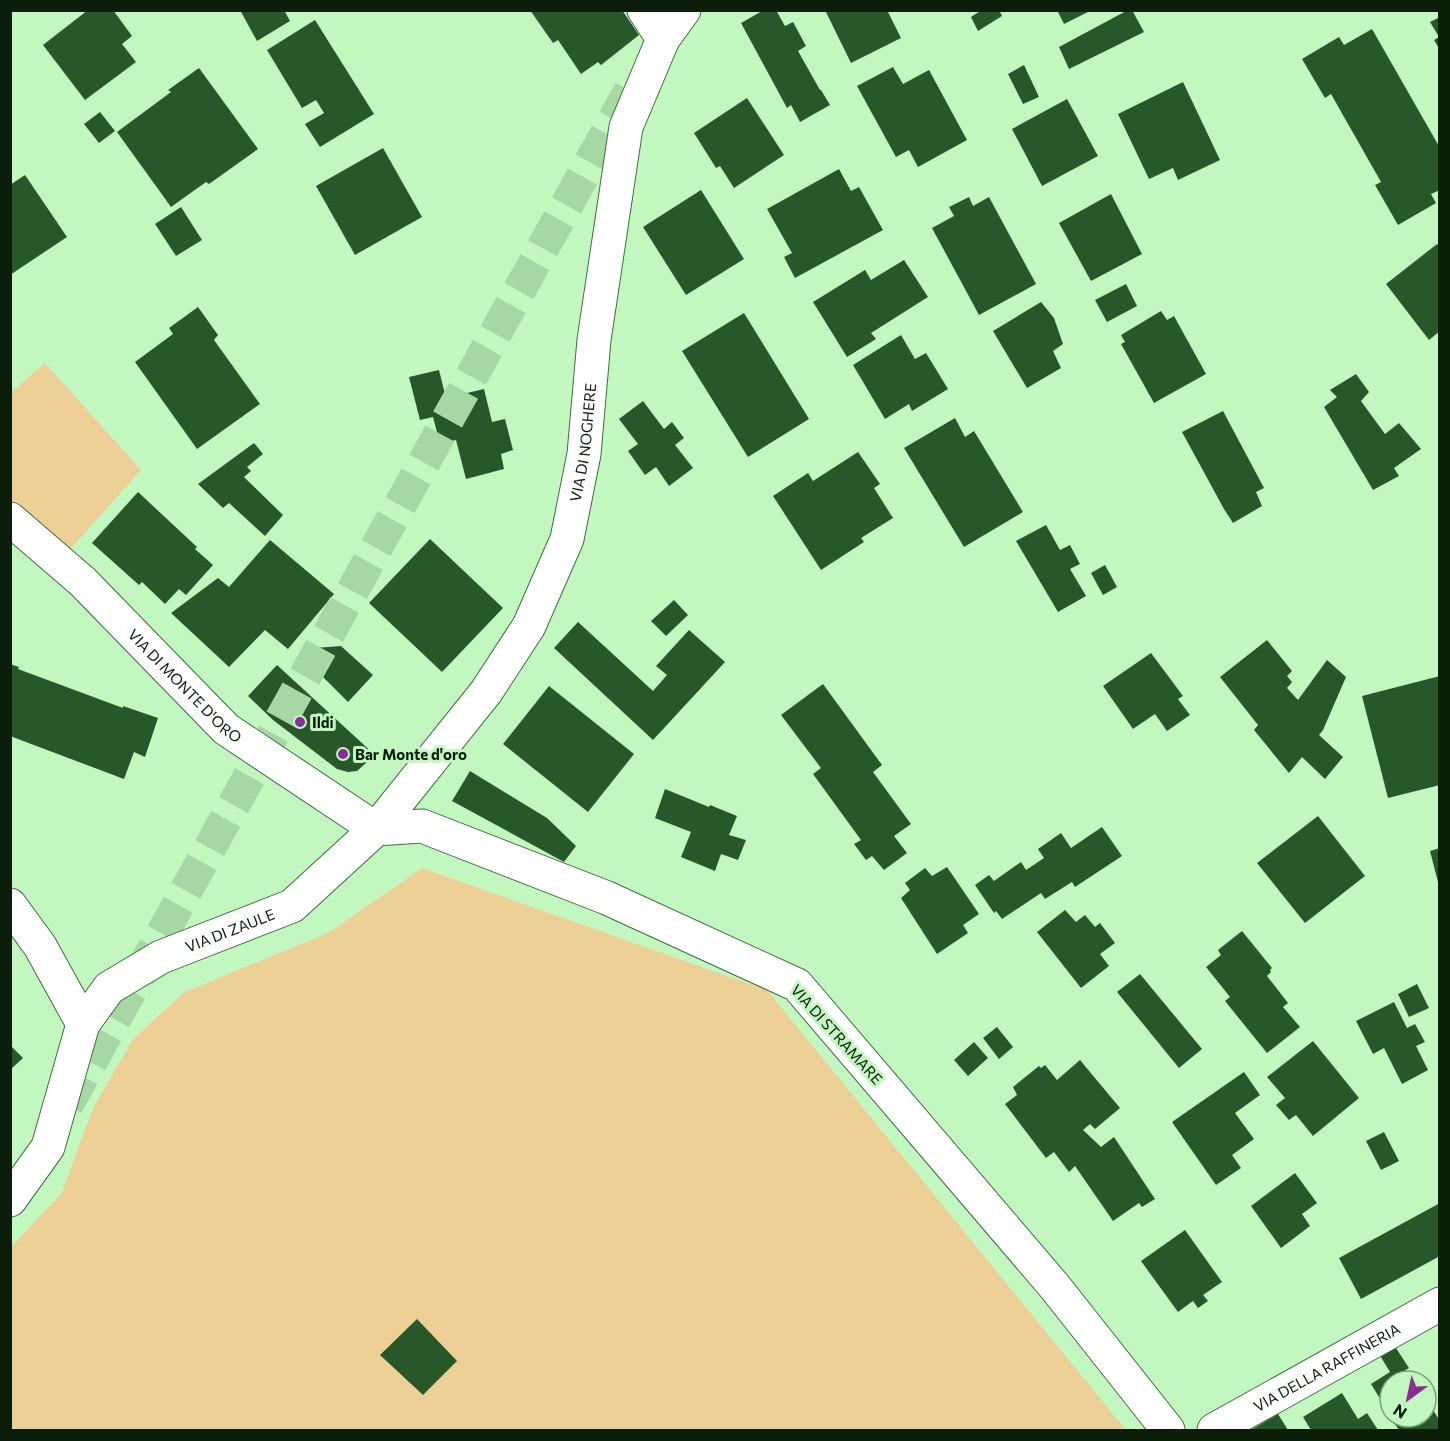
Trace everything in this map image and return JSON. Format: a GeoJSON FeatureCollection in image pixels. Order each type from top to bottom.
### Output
{"type":"FeatureCollection","features":[{"type":"Feature","properties":{"kind":"street"},"geometry":{"type":"LineString","coordinates":[[644,10],[663,39]]}},
{"type":"Feature","properties":{"kind":"street","name":"VIA DI NOGHERE"},"geometry":{"type":"LineString","coordinates":[[376,829],[486,692],[529,626],[567,539],[584,454],[594,340],[626,127],[663,39],[684,10]]}},
{"type":"Feature","properties":{"kind":"street","name":"VIA DI MONTE D'ORO"},"geometry":{"type":"LineString","coordinates":[[10,519],[83,582],[226,729],[376,829]]}},
{"type":"Feature","properties":{"kind":"street","name":"VIA DI STRAMARE"},"geometry":{"type":"LineString","coordinates":[[376,829],[422,826],[607,898],[797,984],[1055,1287],[1168,1431]]}},
{"type":"Feature","properties":{"kind":"street","name":"VIA DI ZAULE"},"geometry":{"type":"LineString","coordinates":[[10,1200],[48,1147],[83,1024],[109,988],[161,957],[292,906],[376,829]]}},
{"type":"Feature","properties":{"kind":"street"},"geometry":{"type":"LineString","coordinates":[[10,905],[40,946],[83,1024]]}},
{"type":"Feature","properties":{"kind":"street","name":"VIA DELLA RAFFINERIA"},"geometry":{"type":"LineString","coordinates":[[1214,1431],[1440,1304]]}},
{"type":"Feature","properties":{"kind":"shaded area"},"geometry":{"type":"Polygon","coordinates":[[[45,363],[141,470],[66,554],[11,504],[10,393],[45,363]]]}},
{"type":"Feature","properties":{"kind":"shaded area"},"geometry":{"type":"Polygon","coordinates":[[[422,868],[767,990],[1126,1430],[11,1430],[10,1248],[62,1193],[93,1108],[133,1039],[185,992],[330,932],[422,868]]]}},
{"type":"Feature","properties":{"kind":"building"},"geometry":{"type":"Polygon","coordinates":[[[88,10],[113,10],[132,36],[122,44],[136,62],[85,100],[43,45],[88,10]]]}},
{"type":"Feature","properties":{"kind":"building"},"geometry":{"type":"Polygon","coordinates":[[[240,10],[284,10],[290,21],[257,41],[240,10]]]}},
{"type":"Feature","properties":{"kind":"building"},"geometry":{"type":"Polygon","coordinates":[[[530,10],[622,10],[639,35],[601,65],[598,62],[581,74],[558,40],[553,43],[530,10]]]}},
{"type":"Feature","properties":{"kind":"building"},"geometry":{"type":"Polygon","coordinates":[[[764,10],[776,10],[785,26],[793,22],[806,46],[798,51],[830,105],[800,122],[791,105],[787,108],[741,23],[764,10]]]}},
{"type":"Feature","properties":{"kind":"building"},"geometry":{"type":"Polygon","coordinates":[[[825,10],[887,10],[901,38],[851,63],[825,10]]]}},
{"type":"Feature","properties":{"kind":"building"},"geometry":{"type":"Polygon","coordinates":[[[982,10],[999,10],[1002,16],[978,31],[971,17],[982,10]]]}},
{"type":"Feature","properties":{"kind":"building"},"geometry":{"type":"Polygon","coordinates":[[[1057,10],[1092,10],[1064,24],[1057,10]]]}},
{"type":"Feature","properties":{"kind":"building"},"geometry":{"type":"Polygon","coordinates":[[[1128,10],[1132,10],[1144,32],[1069,69],[1059,47],[1128,10]]]}},
{"type":"Feature","properties":{"kind":"building"},"geometry":{"type":"Polygon","coordinates":[[[1440,17],[1440,50],[1434,40],[1439,37],[1430,22],[1440,17]]]}},
{"type":"Feature","properties":{"kind":"building"},"geometry":{"type":"Polygon","coordinates":[[[315,20],[374,114],[320,147],[305,124],[324,113],[316,100],[302,108],[267,50],[315,20]]]}},
{"type":"Feature","properties":{"kind":"building"},"geometry":{"type":"Polygon","coordinates":[[[1372,29],[1440,148],[1440,190],[1431,194],[1436,203],[1398,225],[1375,185],[1381,182],[1331,94],[1325,98],[1302,59],[1339,37],[1344,45],[1372,29]]]}},
{"type":"Feature","properties":{"kind":"building"},"geometry":{"type":"Polygon","coordinates":[[[1024,65],[1039,97],[1023,104],[1008,74],[1024,65]]]}},
{"type":"Feature","properties":{"kind":"building"},"geometry":{"type":"Polygon","coordinates":[[[893,67],[903,84],[929,70],[967,140],[918,167],[909,150],[896,157],[857,86],[893,67]]]}},
{"type":"Feature","properties":{"kind":"building"},"geometry":{"type":"Polygon","coordinates":[[[199,68],[258,149],[209,184],[206,182],[171,207],[117,132],[199,68]]]}},
{"type":"Feature","properties":{"kind":"building"},"geometry":{"type":"Polygon","coordinates":[[[1183,82],[1220,160],[1178,180],[1173,168],[1149,179],[1118,114],[1183,82]]]}},
{"type":"Feature","properties":{"kind":"building"},"geometry":{"type":"Polygon","coordinates":[[[747,98],[784,155],[734,188],[720,166],[716,168],[694,133],[747,98]]]}},
{"type":"Feature","properties":{"kind":"building"},"geometry":{"type":"Polygon","coordinates":[[[1067,99],[1098,156],[1042,186],[1012,129],[1067,99]]]}},
{"type":"Feature","properties":{"kind":"building"},"geometry":{"type":"Polygon","coordinates":[[[100,112],[115,131],[99,143],[84,124],[100,112]]]}},
{"type":"Feature","properties":{"kind":"building"},"geometry":{"type":"Polygon","coordinates":[[[383,148],[422,217],[355,255],[316,186],[383,148]]]}},
{"type":"Feature","properties":{"kind":"building"},"geometry":{"type":"Polygon","coordinates":[[[839,169],[851,191],[859,187],[883,230],[795,278],[784,257],[792,253],[767,209],[839,169]]]}},
{"type":"Feature","properties":{"kind":"building"},"geometry":{"type":"Polygon","coordinates":[[[25,175],[67,237],[10,275],[10,185],[25,175]]]}},
{"type":"Feature","properties":{"kind":"building"},"geometry":{"type":"Polygon","coordinates":[[[701,190],[744,259],[686,295],[643,227],[701,190]]]}},
{"type":"Feature","properties":{"kind":"building"},"geometry":{"type":"Polygon","coordinates":[[[1111,194],[1142,254],[1091,281],[1059,223],[1111,194]]]}},
{"type":"Feature","properties":{"kind":"building"},"geometry":{"type":"Polygon","coordinates":[[[969,197],[973,206],[989,197],[1036,284],[979,315],[932,228],[954,216],[949,207],[969,197]]]}},
{"type":"Feature","properties":{"kind":"building"},"geometry":{"type":"Polygon","coordinates":[[[181,207],[202,240],[176,256],[155,224],[181,207]]]}},
{"type":"Feature","properties":{"kind":"building"},"geometry":{"type":"Polygon","coordinates":[[[1437,244],[1440,247],[1440,331],[1429,340],[1386,284],[1437,244]]]}},
{"type":"Feature","properties":{"kind":"building"},"geometry":{"type":"Polygon","coordinates":[[[904,260],[928,297],[871,333],[876,339],[847,357],[813,302],[865,270],[871,280],[904,260]]]}},
{"type":"Feature","properties":{"kind":"building"},"geometry":{"type":"Polygon","coordinates":[[[1126,284],[1137,306],[1107,322],[1095,300],[1126,284]]]}},
{"type":"Feature","properties":{"kind":"building"},"geometry":{"type":"Polygon","coordinates":[[[1041,302],[1054,318],[1063,344],[1053,351],[1061,368],[1027,388],[993,331],[1041,302]]]}},
{"type":"Feature","properties":{"kind":"building"},"geometry":{"type":"Polygon","coordinates":[[[198,307],[218,335],[214,340],[260,404],[197,449],[135,362],[173,334],[169,328],[198,307]]]}},
{"type":"Feature","properties":{"kind":"building"},"geometry":{"type":"Polygon","coordinates":[[[1161,311],[1167,320],[1174,316],[1206,374],[1154,403],[1121,344],[1125,342],[1121,335],[1161,311]]]}},
{"type":"Feature","properties":{"kind":"building"},"geometry":{"type":"Polygon","coordinates":[[[744,313],[809,419],[748,457],[682,351],[744,313]]]}},
{"type":"Feature","properties":{"kind":"building"},"geometry":{"type":"Polygon","coordinates":[[[901,335],[915,359],[926,353],[948,389],[912,411],[909,404],[885,419],[853,365],[901,335]]]}},
{"type":"Feature","properties":{"kind":"building"},"geometry":{"type":"Polygon","coordinates":[[[439,370],[446,398],[484,389],[492,422],[505,419],[513,450],[501,454],[504,469],[466,479],[456,440],[440,444],[433,417],[420,420],[409,377],[439,370]]]}},
{"type":"Feature","properties":{"kind":"building"},"geometry":{"type":"Polygon","coordinates":[[[1356,374],[1369,392],[1361,401],[1385,434],[1399,423],[1421,449],[1394,468],[1399,476],[1373,490],[1324,407],[1337,397],[1330,390],[1356,374]]]}},
{"type":"Feature","properties":{"kind":"building"},"geometry":{"type":"Polygon","coordinates":[[[643,401],[664,429],[672,422],[684,438],[675,445],[693,468],[669,486],[656,467],[645,475],[628,451],[638,444],[619,419],[643,401]]]}},
{"type":"Feature","properties":{"kind":"building"},"geometry":{"type":"Polygon","coordinates":[[[1223,411],[1264,488],[1256,492],[1262,506],[1233,523],[1182,432],[1223,411]]]}},
{"type":"Feature","properties":{"kind":"building"},"geometry":{"type":"Polygon","coordinates":[[[955,418],[965,437],[974,431],[1023,512],[964,547],[904,448],[955,418]]]}},
{"type":"Feature","properties":{"kind":"building"},"geometry":{"type":"Polygon","coordinates":[[[254,443],[263,454],[247,467],[251,471],[244,477],[283,515],[265,536],[229,503],[223,508],[198,484],[254,443]]]}},
{"type":"Feature","properties":{"kind":"building"},"geometry":{"type":"Polygon","coordinates":[[[858,452],[880,484],[874,488],[893,518],[861,538],[864,542],[821,570],[773,496],[808,473],[813,481],[858,452]]]}},
{"type":"Feature","properties":{"kind":"building"},"geometry":{"type":"Polygon","coordinates":[[[138,492],[213,565],[186,595],[179,589],[165,604],[142,582],[139,585],[92,543],[138,492]]]}},
{"type":"Feature","properties":{"kind":"building"},"geometry":{"type":"Polygon","coordinates":[[[1046,525],[1060,550],[1070,545],[1080,564],[1070,569],[1086,596],[1058,612],[1016,541],[1046,525]]]}},
{"type":"Feature","properties":{"kind":"building"},"geometry":{"type":"Polygon","coordinates":[[[430,539],[503,608],[442,672],[369,603],[430,539]]]}},
{"type":"Feature","properties":{"kind":"building"},"geometry":{"type":"Polygon","coordinates":[[[270,540],[334,594],[288,649],[265,630],[229,667],[171,613],[218,578],[229,587],[270,540]]]}},
{"type":"Feature","properties":{"kind":"building"},"geometry":{"type":"Polygon","coordinates":[[[1105,565],[1117,587],[1103,595],[1091,573],[1105,565]]]}},
{"type":"Feature","properties":{"kind":"building"},"geometry":{"type":"Polygon","coordinates":[[[674,600],[688,615],[666,636],[651,621],[674,600]]]}},
{"type":"Feature","properties":{"kind":"building"},"geometry":{"type":"Polygon","coordinates":[[[578,622],[653,691],[667,675],[656,666],[689,630],[725,662],[653,740],[554,648],[578,622]]]}},
{"type":"Feature","properties":{"kind":"building"},"geometry":{"type":"Polygon","coordinates":[[[1267,640],[1292,671],[1287,676],[1292,682],[1287,688],[1298,700],[1327,660],[1346,677],[1319,735],[1343,757],[1325,779],[1302,757],[1289,773],[1254,730],[1258,725],[1220,677],[1267,640]]]}},
{"type":"Feature","properties":{"kind":"building"},"geometry":{"type":"Polygon","coordinates":[[[341,646],[373,675],[348,702],[320,674],[316,665],[315,648],[341,646]]]}},
{"type":"Feature","properties":{"kind":"building"},"geometry":{"type":"Polygon","coordinates":[[[1151,653],[1183,696],[1178,699],[1190,715],[1167,731],[1155,714],[1133,729],[1103,686],[1151,653]]]}},
{"type":"Feature","properties":{"kind":"building"},"geometry":{"type":"Polygon","coordinates":[[[10,664],[123,708],[123,706],[158,718],[145,757],[134,752],[124,779],[10,736],[10,664]]]}},
{"type":"Feature","properties":{"kind":"building"},"geometry":{"type":"Polygon","coordinates":[[[277,665],[375,755],[357,771],[348,772],[337,769],[273,720],[248,696],[277,665]]]}},
{"type":"Feature","properties":{"kind":"building"},"geometry":{"type":"Polygon","coordinates":[[[1440,676],[1440,785],[1388,798],[1362,696],[1440,676]]]}},
{"type":"Feature","properties":{"kind":"building"},"geometry":{"type":"Polygon","coordinates":[[[823,684],[882,765],[873,772],[911,824],[894,836],[907,853],[884,870],[872,856],[866,860],[854,844],[861,840],[813,774],[821,768],[781,715],[823,684]]]}},
{"type":"Feature","properties":{"kind":"building"},"geometry":{"type":"Polygon","coordinates":[[[549,686],[634,754],[588,812],[503,744],[549,686]]]}},
{"type":"Feature","properties":{"kind":"building"},"geometry":{"type":"Polygon","coordinates":[[[470,771],[547,818],[576,846],[564,862],[452,801],[470,771]]]}},
{"type":"Feature","properties":{"kind":"building"},"geometry":{"type":"Polygon","coordinates":[[[665,789],[737,816],[729,835],[746,840],[738,860],[721,854],[715,871],[681,857],[691,832],[655,818],[665,789]]]}},
{"type":"Feature","properties":{"kind":"building"},"geometry":{"type":"Polygon","coordinates":[[[1318,816],[1365,876],[1305,923],[1257,863],[1318,816]]]}},
{"type":"Feature","properties":{"kind":"building"},"geometry":{"type":"Polygon","coordinates":[[[1102,827],[1122,856],[1075,887],[1072,882],[1045,899],[1041,893],[1002,919],[996,911],[994,913],[975,885],[989,875],[994,881],[1021,862],[1026,870],[1044,858],[1038,849],[1061,833],[1071,848],[1102,827]]]}},
{"type":"Feature","properties":{"kind":"building"},"geometry":{"type":"Polygon","coordinates":[[[1440,848],[1440,886],[1439,886],[1430,851],[1440,848]]]}},
{"type":"Feature","properties":{"kind":"building"},"geometry":{"type":"Polygon","coordinates":[[[947,867],[979,914],[963,925],[968,933],[937,954],[901,898],[910,890],[905,883],[925,868],[932,876],[947,867]]]}},
{"type":"Feature","properties":{"kind":"building"},"geometry":{"type":"Polygon","coordinates":[[[1065,910],[1076,922],[1085,915],[1095,927],[1100,923],[1115,943],[1100,954],[1109,966],[1081,988],[1037,932],[1065,910]]]}},
{"type":"Feature","properties":{"kind":"building"},"geometry":{"type":"Polygon","coordinates":[[[1242,931],[1272,968],[1267,976],[1288,1003],[1283,1007],[1300,1027],[1267,1053],[1225,1001],[1230,997],[1206,967],[1221,955],[1218,950],[1242,931]]]}},
{"type":"Feature","properties":{"kind":"building"},"geometry":{"type":"Polygon","coordinates":[[[1140,974],[1202,1049],[1179,1068],[1117,992],[1140,974]]]}},
{"type":"Feature","properties":{"kind":"building"},"geometry":{"type":"Polygon","coordinates":[[[1417,984],[1429,1008],[1409,1017],[1398,994],[1417,984]]]}},
{"type":"Feature","properties":{"kind":"building"},"geometry":{"type":"Polygon","coordinates":[[[1394,1002],[1407,1028],[1415,1024],[1425,1042],[1416,1046],[1428,1070],[1402,1084],[1384,1048],[1373,1054],[1356,1021],[1394,1002]]]}},
{"type":"Feature","properties":{"kind":"building"},"geometry":{"type":"Polygon","coordinates":[[[997,1027],[1013,1047],[999,1059],[983,1038],[997,1027]]]}},
{"type":"Feature","properties":{"kind":"building"},"geometry":{"type":"Polygon","coordinates":[[[1313,1041],[1359,1098],[1313,1136],[1296,1115],[1289,1120],[1276,1105],[1285,1098],[1267,1077],[1313,1041]]]}},
{"type":"Feature","properties":{"kind":"building"},"geometry":{"type":"Polygon","coordinates":[[[974,1042],[988,1058],[968,1076],[954,1060],[974,1042]]]}},
{"type":"Feature","properties":{"kind":"building"},"geometry":{"type":"Polygon","coordinates":[[[10,1045],[23,1058],[10,1070],[10,1045]]]}},
{"type":"Feature","properties":{"kind":"building"},"geometry":{"type":"Polygon","coordinates":[[[1080,1060],[1120,1108],[1095,1129],[1090,1124],[1083,1130],[1101,1147],[1114,1137],[1155,1199],[1142,1207],[1139,1203],[1113,1221],[1075,1166],[1069,1172],[1054,1152],[1046,1158],[1005,1104],[1017,1095],[1013,1087],[1039,1066],[1041,1068],[1045,1065],[1057,1080],[1080,1060]]]}},
{"type":"Feature","properties":{"kind":"building"},"geometry":{"type":"Polygon","coordinates":[[[1244,1072],[1260,1095],[1235,1113],[1254,1139],[1232,1155],[1241,1168],[1216,1185],[1172,1122],[1244,1072]]]}},
{"type":"Feature","properties":{"kind":"building"},"geometry":{"type":"Polygon","coordinates":[[[1384,1132],[1399,1161],[1381,1170],[1366,1141],[1384,1132]]]}},
{"type":"Feature","properties":{"kind":"building"},"geometry":{"type":"Polygon","coordinates":[[[1295,1173],[1317,1203],[1302,1214],[1310,1226],[1281,1248],[1251,1206],[1295,1173]]]}},
{"type":"Feature","properties":{"kind":"building"},"geometry":{"type":"Polygon","coordinates":[[[1440,1203],[1440,1256],[1361,1299],[1339,1258],[1440,1203]]]}},
{"type":"Feature","properties":{"kind":"building"},"geometry":{"type":"Polygon","coordinates":[[[1185,1230],[1222,1282],[1203,1295],[1208,1301],[1198,1308],[1193,1301],[1178,1312],[1141,1261],[1185,1230]]]}},
{"type":"Feature","properties":{"kind":"building"},"geometry":{"type":"Polygon","coordinates":[[[417,1319],[457,1361],[423,1395],[380,1355],[417,1319]]]}},
{"type":"Feature","properties":{"kind":"building"},"geometry":{"type":"Polygon","coordinates":[[[1394,1345],[1409,1368],[1388,1369],[1379,1354],[1394,1345]]]}},
{"type":"Feature","properties":{"kind":"building"},"geometry":{"type":"Polygon","coordinates":[[[1378,1380],[1378,1395],[1371,1384],[1378,1380]]]}},
{"type":"Feature","properties":{"kind":"building"},"geometry":{"type":"Polygon","coordinates":[[[1342,1393],[1358,1419],[1367,1413],[1378,1430],[1311,1430],[1303,1417],[1342,1393]]]}},
{"type":"Feature","properties":{"kind":"building"},"geometry":{"type":"Polygon","coordinates":[[[1278,1414],[1288,1430],[1251,1430],[1278,1414]]]}},
{"type":"Feature","properties":{"kind":"building"},"geometry":{"type":"Polygon","coordinates":[[[1440,1417],[1440,1430],[1399,1430],[1438,1429],[1438,1418],[1440,1417]]]}},
{"type":"Feature","properties":{"kind":"tunnel"},"geometry":{"type":"LineString","coordinates":[[67,1105],[630,91]]}},
{"type":"Feature","properties":{"kind":"place","name":"Ildi"},"geometry":{"type":"Point","coordinates":[300,722]}},
{"type":"Feature","properties":{"kind":"place","name":"Bar Monte d'oro"},"geometry":{"type":"Point","coordinates":[343,754]}}]}
